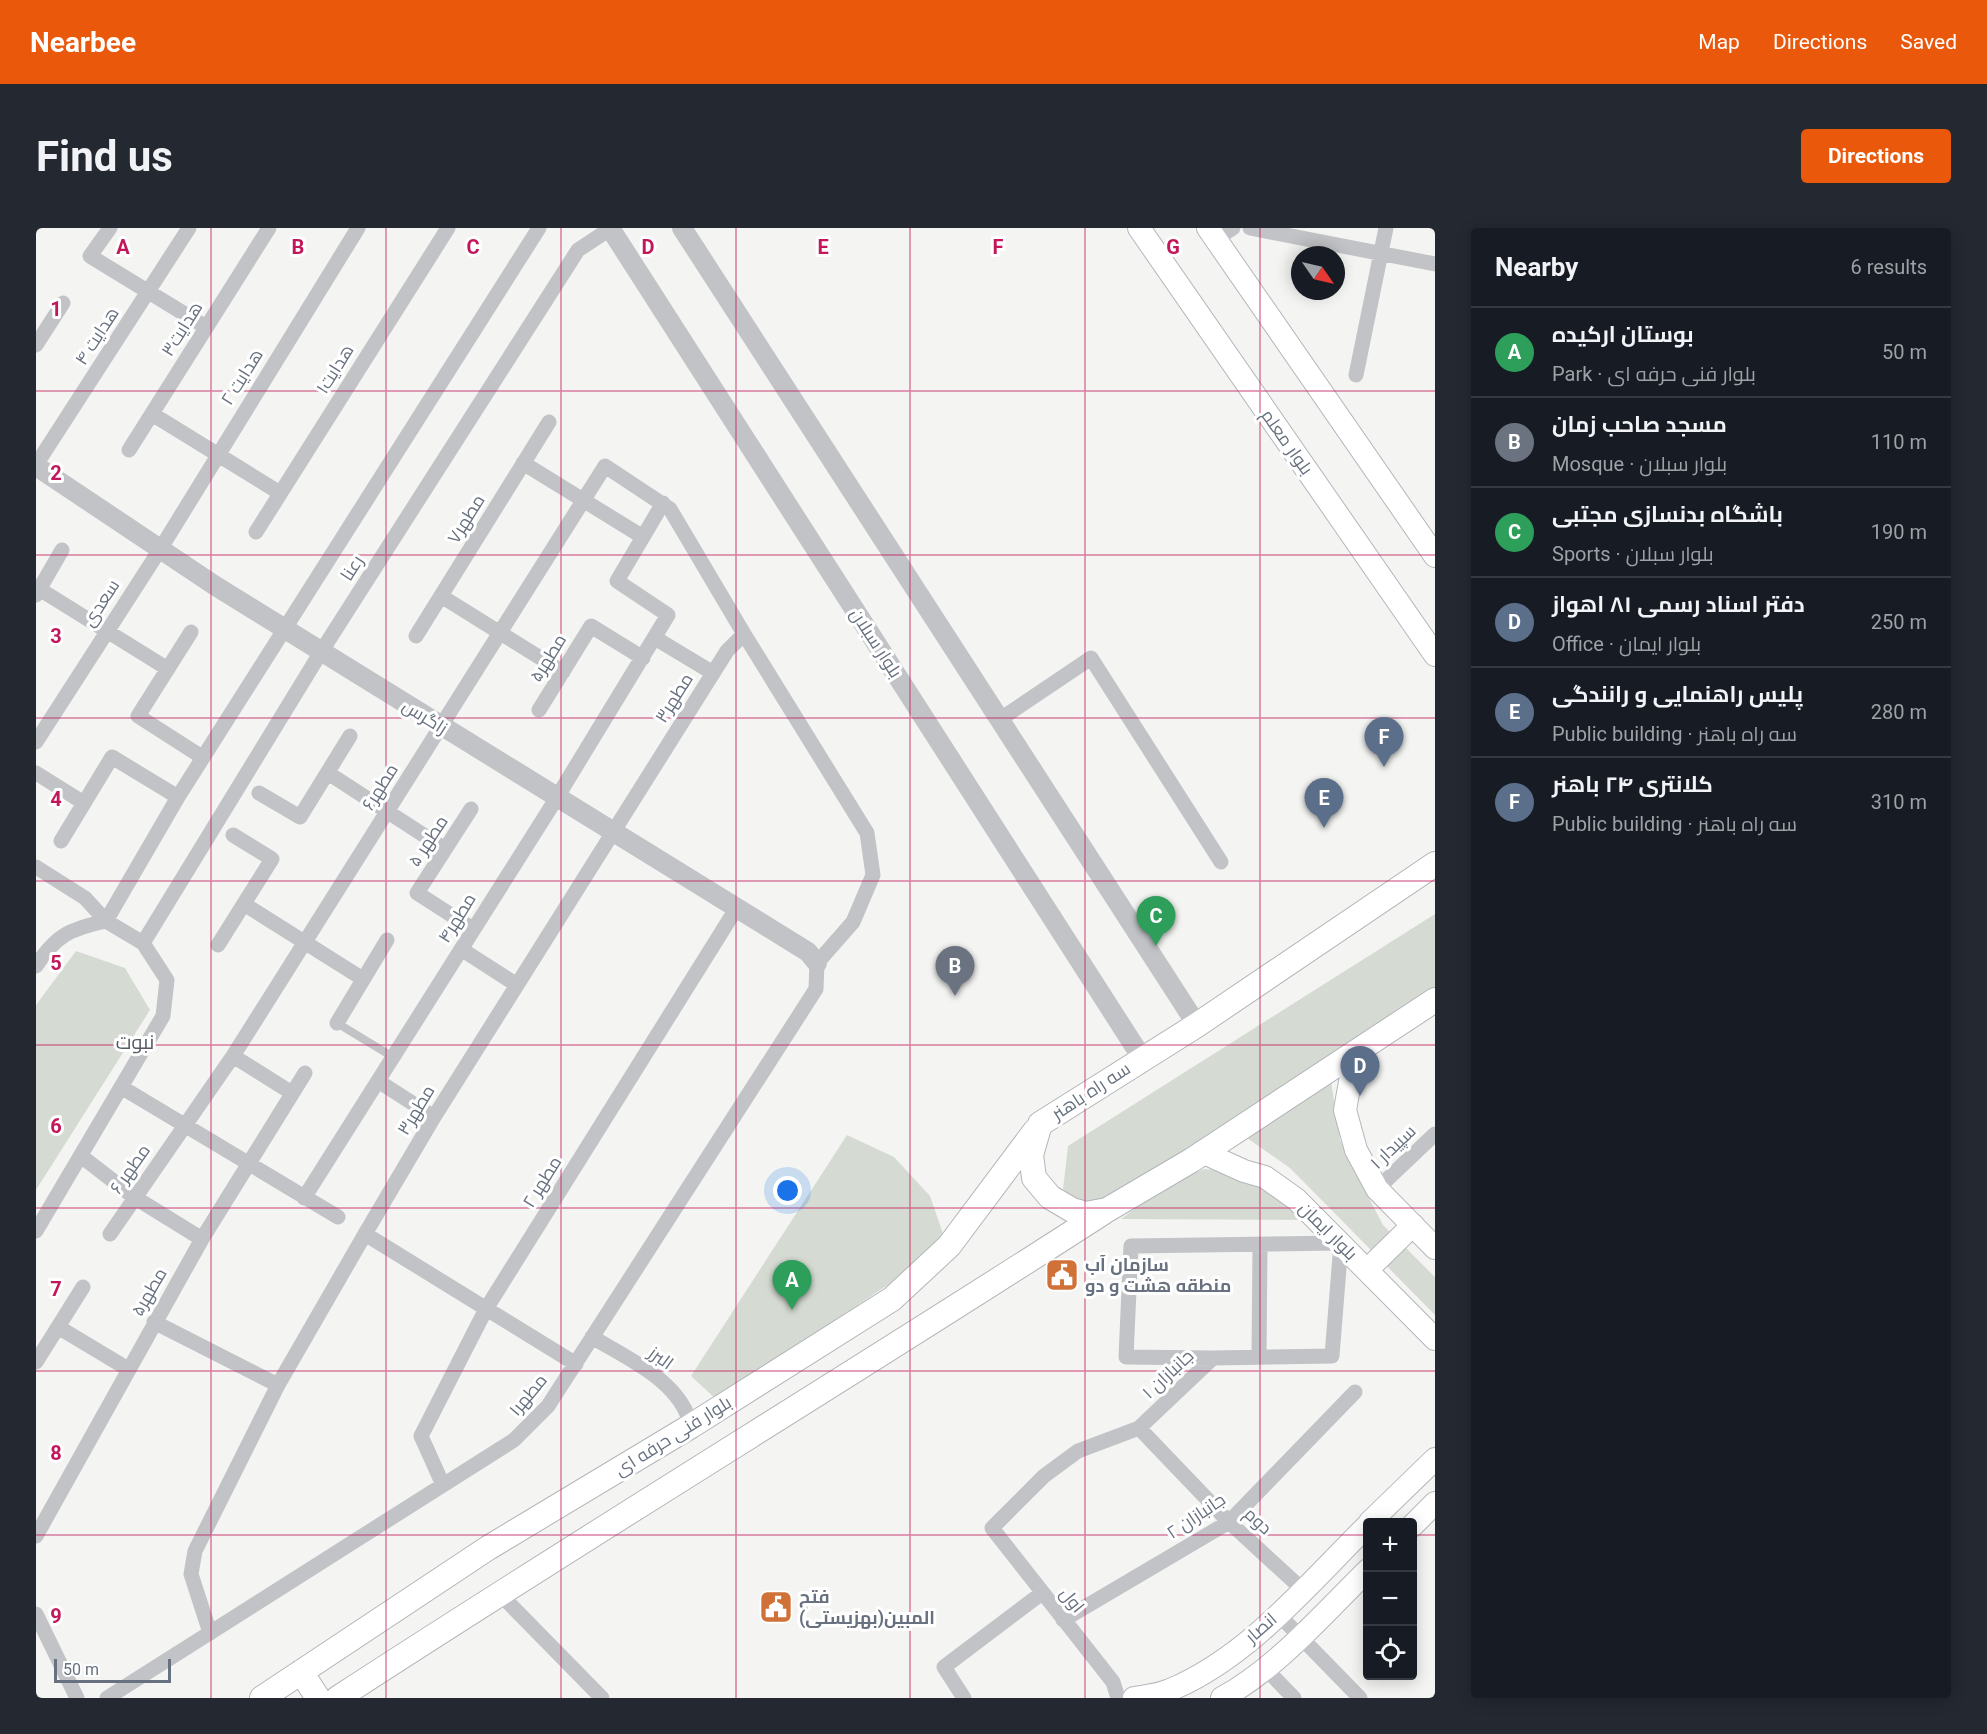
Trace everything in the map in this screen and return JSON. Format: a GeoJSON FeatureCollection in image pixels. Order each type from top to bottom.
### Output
{"type":"FeatureCollection","features":[{"type":"Feature","properties":{"kind":"main road","name":"بلوار معلم"},"geometry":{"type":"LineString","coordinates":[[1139,228],[1435,655]]}},
{"type":"Feature","properties":{"kind":"main road"},"geometry":{"type":"LineString","coordinates":[[1219,232],[1435,556]]}},
{"type":"Feature","properties":{"kind":"main road","name":"سه راه باهنر"},"geometry":{"type":"LineString","coordinates":[[1435,864],[1197,1025],[1040,1124],[1031,1155],[1034,1178],[1050,1197],[1072,1210],[1086,1214],[1107,1210],[1202,1152],[1435,1000]]}},
{"type":"Feature","properties":{"kind":"main road"},"geometry":{"type":"LineString","coordinates":[[1355,1054],[1345,1110],[1356,1150],[1377,1189],[1435,1248]]}},
{"type":"Feature","properties":{"kind":"main road","name":"بلوار فنی حرفه ای"},"geometry":{"type":"LineString","coordinates":[[262,1698],[488,1548],[691,1426],[892,1299],[949,1246],[1040,1124]]}},
{"type":"Feature","properties":{"kind":"main road","name":"بلوار ایمان"},"geometry":{"type":"LineString","coordinates":[[1202,1152],[1244,1172],[1265,1177],[1296,1199],[1435,1339]]}},
{"type":"Feature","properties":{"kind":"main road"},"geometry":{"type":"LineString","coordinates":[[338,1698],[498,1593],[914,1335],[1107,1210]]}},
{"type":"Feature","properties":{"kind":"main road"},"geometry":{"type":"LineString","coordinates":[[1367,1270],[1413,1225]]}},
{"type":"Feature","properties":{"kind":"main road","name":"انصار"},"geometry":{"type":"LineString","coordinates":[[1375,1518],[1435,1459]]}},
{"type":"Feature","properties":{"kind":"main road"},"geometry":{"type":"LineString","coordinates":[[1417,1522],[1435,1503]]}},
{"type":"Feature","properties":{"kind":"main road","name":"انصار"},"geometry":{"type":"LineString","coordinates":[[1134,1698],[1169,1691],[1221,1663],[1278,1614],[1363,1530]]}},
{"type":"Feature","properties":{"kind":"main road","name":"انصار"},"geometry":{"type":"LineString","coordinates":[[1222,1698],[1239,1689],[1300,1637],[1366,1572]]}},
{"type":"Feature","properties":{"kind":"main road"},"geometry":{"type":"LineString","coordinates":[[301,1672],[318,1698]]}},
{"type":"Feature","properties":{"kind":"street"},"geometry":{"type":"LineString","coordinates":[[110,228],[90,256],[206,327]]}},
{"type":"Feature","properties":{"kind":"street","name":"هدایت ۴"},"geometry":{"type":"LineString","coordinates":[[36,465],[189,228]]}},
{"type":"Feature","properties":{"kind":"street","name":"هدایت۳"},"geometry":{"type":"LineString","coordinates":[[129,450],[269,228]]}},
{"type":"Feature","properties":{"kind":"street","name":"هدایت ۲"},"geometry":{"type":"LineString","coordinates":[[161,548],[358,228]]}},
{"type":"Feature","properties":{"kind":"street","name":"هدایت۱"},"geometry":{"type":"LineString","coordinates":[[256,531],[448,228]]}},
{"type":"Feature","properties":{"kind":"street","name":"رعنا"},"geometry":{"type":"LineString","coordinates":[[105,921],[202,757],[539,228]]}},
{"type":"Feature","properties":{"kind":"street","name":"رعنا"},"geometry":{"type":"LineString","coordinates":[[143,943],[321,652],[578,249],[610,228]]}},
{"type":"Feature","properties":{"kind":"street","name":"بلوار سبلان"},"geometry":{"type":"LineString","coordinates":[[610,228],[1142,1059]]}},
{"type":"Feature","properties":{"kind":"street"},"geometry":{"type":"LineString","coordinates":[[682,228],[999,720],[1140,924],[1197,1025]]}},
{"type":"Feature","properties":{"kind":"street"},"geometry":{"type":"LineString","coordinates":[[1250,228],[1435,264]]}},
{"type":"Feature","properties":{"kind":"street"},"geometry":{"type":"LineString","coordinates":[[1356,375],[1386,228]]}},
{"type":"Feature","properties":{"kind":"street"},"geometry":{"type":"LineString","coordinates":[[37,343],[63,303]]}},
{"type":"Feature","properties":{"kind":"street"},"geometry":{"type":"LineString","coordinates":[[152,414],[280,493]]}},
{"type":"Feature","properties":{"kind":"street","name":"مطهر۷"},"geometry":{"type":"LineString","coordinates":[[416,636],[549,422]]}},
{"type":"Feature","properties":{"kind":"street"},"geometry":{"type":"LineString","coordinates":[[523,463],[643,537],[663,503],[670,509],[867,833],[873,875],[853,922],[817,963]]}},
{"type":"Feature","properties":{"kind":"street","name":"زاگرس"},"geometry":{"type":"LineString","coordinates":[[36,465],[283,628],[556,799],[808,952],[817,963]]}},
{"type":"Feature","properties":{"kind":"street","name":"مطهر۶"},"geometry":{"type":"LineString","coordinates":[[184,1126],[233,1056],[605,466],[663,503]]}},
{"type":"Feature","properties":{"kind":"street","name":"مطهر۴"},"geometry":{"type":"LineString","coordinates":[[304,1198],[556,799],[668,615],[616,581],[643,537]]}},
{"type":"Feature","properties":{"kind":"street","name":"سعدی"},"geometry":{"type":"LineString","coordinates":[[36,742],[161,548]]}},
{"type":"Feature","properties":{"kind":"street"},"geometry":{"type":"LineString","coordinates":[[62,550],[37,590],[168,669]]}},
{"type":"Feature","properties":{"kind":"street"},"geometry":{"type":"LineString","coordinates":[[441,596],[563,672]]}},
{"type":"Feature","properties":{"kind":"street","name":"مطهر۵"},"geometry":{"type":"LineString","coordinates":[[539,710],[591,626],[643,658]]}},
{"type":"Feature","properties":{"kind":"street"},"geometry":{"type":"LineString","coordinates":[[191,632],[138,716],[202,757]]}},
{"type":"Feature","properties":{"kind":"street","name":"مطهر۳"},"geometry":{"type":"LineString","coordinates":[[210,1633],[191,1574],[195,1551],[278,1385],[434,1117],[727,651],[744,634]]}},
{"type":"Feature","properties":{"kind":"street"},"geometry":{"type":"LineString","coordinates":[[654,638],[713,673]]}},
{"type":"Feature","properties":{"kind":"street"},"geometry":{"type":"LineString","coordinates":[[999,720],[1091,658],[1221,862]]}},
{"type":"Feature","properties":{"kind":"street"},"geometry":{"type":"LineString","coordinates":[[259,793],[300,817],[350,736]]}},
{"type":"Feature","properties":{"kind":"street"},"geometry":{"type":"LineString","coordinates":[[61,841],[112,757],[178,797]]}},
{"type":"Feature","properties":{"kind":"street"},"geometry":{"type":"LineString","coordinates":[[36,773],[84,803]]}},
{"type":"Feature","properties":{"kind":"street"},"geometry":{"type":"LineString","coordinates":[[328,773],[445,849]]}},
{"type":"Feature","properties":{"kind":"street","name":"مطهر ۵"},"geometry":{"type":"LineString","coordinates":[[471,809],[417,893],[473,929]]}},
{"type":"Feature","properties":{"kind":"street"},"geometry":{"type":"LineString","coordinates":[[218,945],[272,859],[233,835]]}},
{"type":"Feature","properties":{"kind":"street"},"geometry":{"type":"LineString","coordinates":[[36,867],[85,898],[105,921],[143,943],[167,980],[163,1016],[36,1231]]}},
{"type":"Feature","properties":{"kind":"street"},"geometry":{"type":"LineString","coordinates":[[244,904],[363,980]]}},
{"type":"Feature","properties":{"kind":"street","name":"مطهر ۲"},"geometry":{"type":"LineString","coordinates":[[443,1485],[421,1436],[486,1309],[736,909]]}},
{"type":"Feature","properties":{"kind":"street"},"geometry":{"type":"LineString","coordinates":[[36,966],[56,940],[76,927],[105,921]]}},
{"type":"Feature","properties":{"kind":"street"},"geometry":{"type":"LineString","coordinates":[[337,1023],[387,940]]}},
{"type":"Feature","properties":{"kind":"street"},"geometry":{"type":"LineString","coordinates":[[461,949],[517,985]]}},
{"type":"Feature","properties":{"kind":"street","name":"مطهر۱"},"geometry":{"type":"LineString","coordinates":[[107,1698],[514,1440],[548,1406],[816,988],[817,963]]}},
{"type":"Feature","properties":{"kind":"street"},"geometry":{"type":"LineString","coordinates":[[233,1056],[292,1093]]}},
{"type":"Feature","properties":{"kind":"street","name":"مطهر۵"},"geometry":{"type":"LineString","coordinates":[[36,1536],[202,1239],[305,1073]]}},
{"type":"Feature","properties":{"kind":"street"},"geometry":{"type":"LineString","coordinates":[[378,1081],[434,1117]]}},
{"type":"Feature","properties":{"kind":"street"},"geometry":{"type":"LineString","coordinates":[[122,1087],[247,1164],[338,1216]]}},
{"type":"Feature","properties":{"kind":"street","name":"مطهر ۶"},"geometry":{"type":"LineString","coordinates":[[110,1234],[184,1126]]}},
{"type":"Feature","properties":{"kind":"street","name":"سپیدار ۱"},"geometry":{"type":"LineString","coordinates":[[1377,1189],[1435,1134]]}},
{"type":"Feature","properties":{"kind":"street"},"geometry":{"type":"LineString","coordinates":[[81,1156],[134,1197],[202,1239]]}},
{"type":"Feature","properties":{"kind":"street"},"geometry":{"type":"LineString","coordinates":[[365,1234],[576,1364]]}},
{"type":"Feature","properties":{"kind":"street"},"geometry":{"type":"LineString","coordinates":[[1213,1358],[1126,1357],[1131,1246],[1341,1243]]}},
{"type":"Feature","properties":{"kind":"street","name":"جانبازان ۱"},"geometry":{"type":"LineString","coordinates":[[992,1528],[1044,1476],[1078,1452],[1139,1428],[1213,1358],[1332,1356],[1341,1243]]}},
{"type":"Feature","properties":{"kind":"street"},"geometry":{"type":"LineString","coordinates":[[1259,1357],[1260,1244]]}},
{"type":"Feature","properties":{"kind":"street"},"geometry":{"type":"LineString","coordinates":[[36,1362],[82,1287]]}},
{"type":"Feature","properties":{"kind":"street"},"geometry":{"type":"LineString","coordinates":[[154,1322],[278,1385]]}},
{"type":"Feature","properties":{"kind":"street"},"geometry":{"type":"LineString","coordinates":[[58,1327],[128,1369]]}},
{"type":"Feature","properties":{"kind":"street","name":"البرز"},"geometry":{"type":"LineString","coordinates":[[592,1337],[648,1371],[676,1394],[687,1410],[691,1426]]}},
{"type":"Feature","properties":{"kind":"street","name":"جانبازان ۲"},"geometry":{"type":"LineString","coordinates":[[1064,1620],[1230,1522],[1355,1392]]}},
{"type":"Feature","properties":{"kind":"street","name":"دوم"},"geometry":{"type":"LineString","coordinates":[[1139,1428],[1230,1522],[1302,1589]]}},
{"type":"Feature","properties":{"kind":"street"},"geometry":{"type":"LineString","coordinates":[[36,1502],[50,1510]]}},
{"type":"Feature","properties":{"kind":"street","name":"اول"},"geometry":{"type":"LineString","coordinates":[[992,1528],[1113,1682],[1118,1698]]}},
{"type":"Feature","properties":{"kind":"street"},"geometry":{"type":"LineString","coordinates":[[498,1593],[602,1698]]}},
{"type":"Feature","properties":{"kind":"street"},"geometry":{"type":"LineString","coordinates":[[964,1698],[944,1668],[1042,1593]]}},
{"type":"Feature","properties":{"kind":"street"},"geometry":{"type":"LineString","coordinates":[[36,1614],[77,1698]]}},
{"type":"Feature","properties":{"kind":"street"},"geometry":{"type":"LineString","coordinates":[[1278,1614],[1360,1698]]}},
{"type":"Feature","properties":{"kind":"street"},"geometry":{"type":"LineString","coordinates":[[1264,1667],[1294,1698]]}},
{"type":"Feature","properties":{"kind":"lane"},"geometry":{"type":"LineString","coordinates":[[337,1023],[393,1057]]}},
{"type":"Feature","properties":{"kind":"shaded area"},"geometry":{"type":"Polygon","coordinates":[[[1435,914],[1435,992],[1104,1204],[1079,1204],[1063,1189],[1068,1146],[1435,914]]]}},
{"type":"Feature","properties":{"kind":"shaded area"},"geometry":{"type":"Polygon","coordinates":[[[76,951],[125,968],[150,1010],[36,1190],[36,1005],[76,951]]]}},
{"type":"Feature","properties":{"kind":"shaded area"},"geometry":{"type":"Polygon","coordinates":[[[1331,1081],[1340,1140],[1383,1225],[1435,1277],[1435,1315],[1290,1168],[1247,1138],[1331,1081]]]}},
{"type":"Feature","properties":{"kind":"shaded area"},"geometry":{"type":"Polygon","coordinates":[[[847,1135],[894,1157],[930,1196],[947,1245],[717,1400],[691,1376],[847,1135]]]}},
{"type":"Feature","properties":{"kind":"shaded area"},"geometry":{"type":"Polygon","coordinates":[[[1204,1169],[1237,1174],[1260,1183],[1306,1220],[1121,1219],[1167,1185],[1204,1169]]]}},
{"type":"Feature","properties":{"kind":"place","name":"کلانتری ۲۴ باهنر"},"geometry":{"type":"Point","coordinates":[1384,767]}},
{"type":"Feature","properties":{"kind":"place","name":"پلیس راهنمایی و رانندگی"},"geometry":{"type":"Point","coordinates":[1324,828]}},
{"type":"Feature","properties":{"kind":"place","name":"باشگاه بدنسازی مجتبی"},"geometry":{"type":"Point","coordinates":[1156,946]}},
{"type":"Feature","properties":{"kind":"place","name":"مسجد صاحب زمان"},"geometry":{"type":"Point","coordinates":[955,996]}},
{"type":"Feature","properties":{"kind":"place","name":"دفتر اسناد رسمی ۸۱ اهواز"},"geometry":{"type":"Point","coordinates":[1360,1096]}},
{"type":"Feature","properties":{"kind":"place","name":"سازمان آب منطقه هشت و دو"},"geometry":{"type":"Point","coordinates":[1062,1275]}},
{"type":"Feature","properties":{"kind":"place","name":"بوستان ارکیده"},"geometry":{"type":"Point","coordinates":[792,1310]}},
{"type":"Feature","properties":{"kind":"place","name":"فتح المبین(بهزیستی)"},"geometry":{"type":"Point","coordinates":[776,1607]}},
{"type":"Feature","properties":{"kind":"district","name":"نبوت"},"geometry":{"type":"Point","coordinates":[135,1042]}}]}
